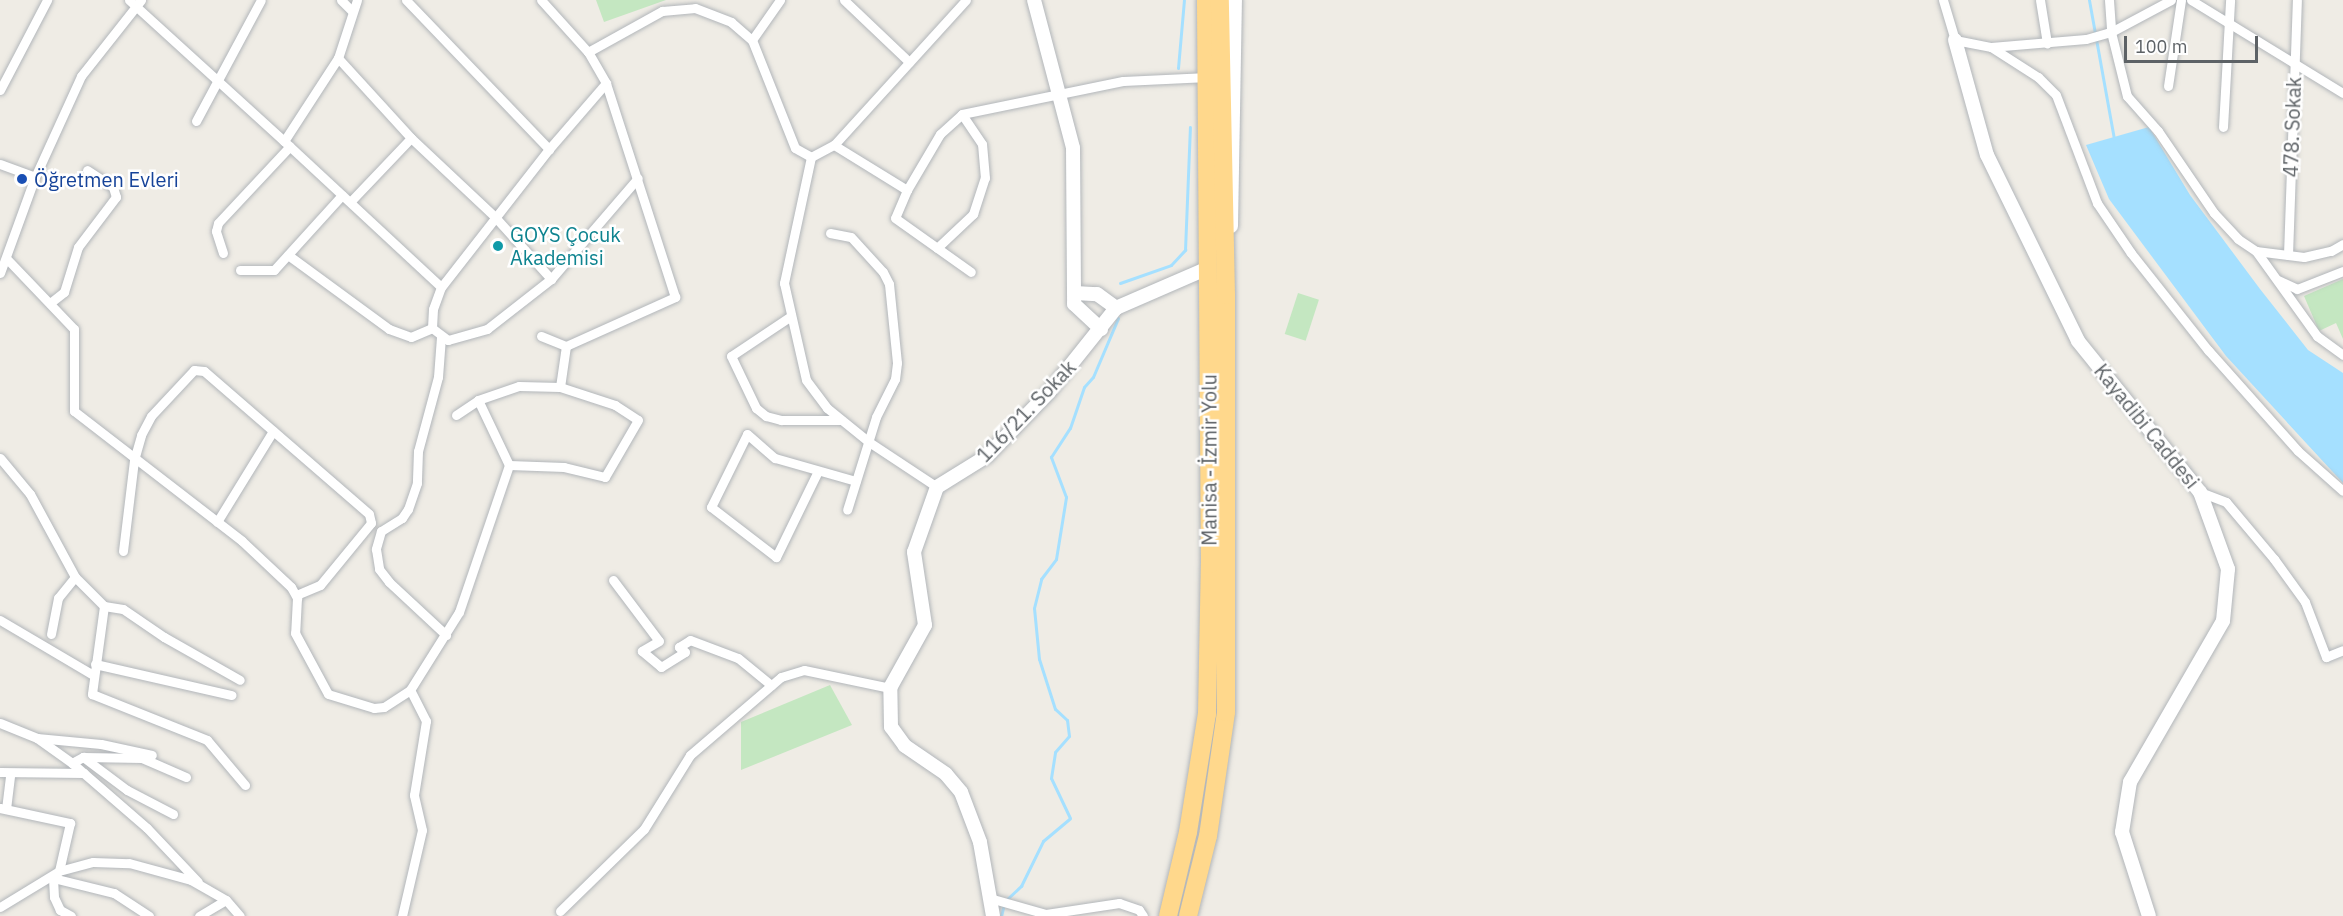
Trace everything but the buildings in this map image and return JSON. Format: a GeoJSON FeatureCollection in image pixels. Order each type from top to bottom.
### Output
{"type":"FeatureCollection","features":[{"type":"Feature","properties":{"kind":"highway","name":"Manisa - İzmir Yolu"},"geometry":{"type":"LineString","coordinates":[[1188,916],[1208,836],[1226,712],[1217,269],[1206,0]]}},
{"type":"Feature","properties":{"kind":"highway","name":"Manisa - İzmir Yolu"},"geometry":{"type":"LineString","coordinates":[[1168,916],[1196,788],[1206,714],[1217,269],[1220,0]]}},
{"type":"Feature","properties":{"kind":"street"},"geometry":{"type":"LineString","coordinates":[[0,90],[47,0]]}},
{"type":"Feature","properties":{"kind":"street"},"geometry":{"type":"LineString","coordinates":[[129,0],[140,3],[441,287]]}},
{"type":"Feature","properties":{"kind":"street"},"geometry":{"type":"LineString","coordinates":[[196,121],[261,0]]}},
{"type":"Feature","properties":{"kind":"street"},"geometry":{"type":"LineString","coordinates":[[341,0],[352,11]]}},
{"type":"Feature","properties":{"kind":"street"},"geometry":{"type":"LineString","coordinates":[[223,253],[216,231],[218,223],[287,144],[338,58],[357,0]]}},
{"type":"Feature","properties":{"kind":"street"},"geometry":{"type":"LineString","coordinates":[[406,0],[549,148]]}},
{"type":"Feature","properties":{"kind":"street"},"geometry":{"type":"LineString","coordinates":[[541,0],[588,52],[606,83],[675,297],[566,346],[541,336]]}},
{"type":"Feature","properties":{"kind":"street"},"geometry":{"type":"LineString","coordinates":[[752,40],[780,0]]}},
{"type":"Feature","properties":{"kind":"street"},"geometry":{"type":"LineString","coordinates":[[588,52],[660,12],[695,8],[731,22],[752,40],[792,142],[800,154],[811,157],[834,145],[966,0]]}},
{"type":"Feature","properties":{"kind":"street"},"geometry":{"type":"LineString","coordinates":[[1034,0],[1073,148],[1074,304],[1101,329]]}},
{"type":"Feature","properties":{"kind":"street"},"geometry":{"type":"LineString","coordinates":[[971,272],[895,218],[907,190],[940,134],[962,114],[1123,81],[1208,74],[1197,0]]}},
{"type":"Feature","properties":{"kind":"street"},"geometry":{"type":"LineString","coordinates":[[1217,269],[1233,206],[1235,0]]}},
{"type":"Feature","properties":{"kind":"street"},"geometry":{"type":"LineString","coordinates":[[1943,0],[1955,40],[1991,46],[2086,39],[2111,32],[2171,0]]}},
{"type":"Feature","properties":{"kind":"street"},"geometry":{"type":"LineString","coordinates":[[2040,0],[2047,43]]}},
{"type":"Feature","properties":{"kind":"street"},"geometry":{"type":"LineString","coordinates":[[2109,0],[2111,32],[2127,96],[2157,131],[2214,213],[2256,251],[2317,336],[2343,355]]}},
{"type":"Feature","properties":{"kind":"street"},"geometry":{"type":"LineString","coordinates":[[2168,86],[2181,0]]}},
{"type":"Feature","properties":{"kind":"street"},"geometry":{"type":"LineString","coordinates":[[2191,0],[2206,12],[2229,22],[2343,93]]}},
{"type":"Feature","properties":{"kind":"street"},"geometry":{"type":"LineString","coordinates":[[2223,127],[2230,0]]}},
{"type":"Feature","properties":{"kind":"street","name":"478. Sokak"},"geometry":{"type":"LineString","coordinates":[[2288,255],[2293,62],[2297,0]]}},
{"type":"Feature","properties":{"kind":"street"},"geometry":{"type":"LineString","coordinates":[[850,2],[909,62]]}},
{"type":"Feature","properties":{"kind":"street"},"geometry":{"type":"LineString","coordinates":[[0,273],[35,177],[81,76],[140,3]]}},
{"type":"Feature","properties":{"kind":"street","name":"Kayadibi Caddesi"},"geometry":{"type":"LineString","coordinates":[[1955,40],[1987,155],[2078,340],[2200,492],[2228,569],[2223,621],[2130,782],[2122,832],[2149,916]]}},
{"type":"Feature","properties":{"kind":"street"},"geometry":{"type":"LineString","coordinates":[[1991,46],[2038,77],[2056,94],[2097,203],[2131,253],[2208,350],[2298,451],[2343,491]]}},
{"type":"Feature","properties":{"kind":"street"},"geometry":{"type":"LineString","coordinates":[[338,58],[411,138],[495,217],[551,279]]}},
{"type":"Feature","properties":{"kind":"street"},"geometry":{"type":"LineString","coordinates":[[606,83],[549,148],[441,287],[433,309],[432,328],[448,340],[487,328],[551,279],[638,178]]}},
{"type":"Feature","properties":{"kind":"street"},"geometry":{"type":"LineString","coordinates":[[937,248],[973,214],[985,178],[982,144],[962,114]]}},
{"type":"Feature","properties":{"kind":"street"},"geometry":{"type":"LineString","coordinates":[[351,201],[411,138]]}},
{"type":"Feature","properties":{"kind":"street"},"geometry":{"type":"LineString","coordinates":[[834,145],[907,190]]}},
{"type":"Feature","properties":{"kind":"street"},"geometry":{"type":"LineString","coordinates":[[811,157],[784,283],[806,380],[826,408],[869,442],[938,487],[914,552],[925,625],[890,688],[891,727],[905,746],[946,774],[961,792],[972,813],[993,899],[993,916]]}},
{"type":"Feature","properties":{"kind":"street"},"geometry":{"type":"LineString","coordinates":[[0,164],[35,177]]}},
{"type":"Feature","properties":{"kind":"street"},"geometry":{"type":"LineString","coordinates":[[50,303],[64,292],[78,246],[116,197],[112,187],[87,170]]}},
{"type":"Feature","properties":{"kind":"street"},"geometry":{"type":"LineString","coordinates":[[240,270],[274,270],[342,195]]}},
{"type":"Feature","properties":{"kind":"street"},"geometry":{"type":"LineString","coordinates":[[830,233],[851,237],[883,272],[889,284],[897,363],[847,510]]}},
{"type":"Feature","properties":{"kind":"street"},"geometry":{"type":"LineString","coordinates":[[2256,251],[2288,255],[2331,251],[2343,244]]}},
{"type":"Feature","properties":{"kind":"street"},"geometry":{"type":"LineString","coordinates":[[288,255],[389,329],[411,337],[432,328]]}},
{"type":"Feature","properties":{"kind":"street"},"geometry":{"type":"LineString","coordinates":[[7,259],[74,329],[74,411],[278,572],[296,595],[295,633],[328,694],[374,708],[384,707],[410,690],[446,635],[475,570],[509,465],[478,400]]}},
{"type":"Feature","properties":{"kind":"street","name":"116/21. Sokak"},"geometry":{"type":"LineString","coordinates":[[938,487],[987,456],[1049,392],[1116,309],[1217,269]]}},
{"type":"Feature","properties":{"kind":"street"},"geometry":{"type":"LineString","coordinates":[[2277,280],[2297,289],[2343,271]]}},
{"type":"Feature","properties":{"kind":"street"},"geometry":{"type":"LineString","coordinates":[[1075,293],[1097,294],[1116,309]]}},
{"type":"Feature","properties":{"kind":"street"},"geometry":{"type":"LineString","coordinates":[[791,316],[731,356],[756,408],[766,416],[781,420],[841,420]]}},
{"type":"Feature","properties":{"kind":"street"},"geometry":{"type":"LineString","coordinates":[[441,337],[438,377],[418,451],[417,483],[402,518],[381,531],[376,549],[379,569],[389,582],[446,635]]}},
{"type":"Feature","properties":{"kind":"street"},"geometry":{"type":"LineString","coordinates":[[560,387],[566,346]]}},
{"type":"Feature","properties":{"kind":"street"},"geometry":{"type":"LineString","coordinates":[[123,551],[134,460],[151,416],[194,370],[204,371],[371,518],[320,585],[296,595]]}},
{"type":"Feature","properties":{"kind":"street"},"geometry":{"type":"LineString","coordinates":[[456,415],[478,400],[519,386],[560,387],[615,405],[638,420],[605,477],[564,467],[509,465]]}},
{"type":"Feature","properties":{"kind":"street"},"geometry":{"type":"LineString","coordinates":[[217,522],[273,430]]}},
{"type":"Feature","properties":{"kind":"street"},"geometry":{"type":"LineString","coordinates":[[818,471],[776,557],[711,507],[747,434],[775,458],[856,481]]}},
{"type":"Feature","properties":{"kind":"street"},"geometry":{"type":"LineString","coordinates":[[0,458],[30,494],[75,578],[104,606],[123,609],[164,637],[240,680]]}},
{"type":"Feature","properties":{"kind":"street"},"geometry":{"type":"LineString","coordinates":[[2200,492],[2226,502],[2274,559],[2305,602],[2326,657],[2343,650]]}},
{"type":"Feature","properties":{"kind":"street"},"geometry":{"type":"LineString","coordinates":[[51,634],[58,598],[75,578]]}},
{"type":"Feature","properties":{"kind":"street"},"geometry":{"type":"LineString","coordinates":[[613,580],[659,641],[642,651],[661,667],[685,652],[679,647],[690,640],[738,658],[771,685]]}},
{"type":"Feature","properties":{"kind":"street"},"geometry":{"type":"LineString","coordinates":[[104,606],[94,664],[92,694],[207,740],[245,785]]}},
{"type":"Feature","properties":{"kind":"street"},"geometry":{"type":"LineString","coordinates":[[0,620],[93,675]]}},
{"type":"Feature","properties":{"kind":"street"},"geometry":{"type":"LineString","coordinates":[[94,664],[232,695]]}},
{"type":"Feature","properties":{"kind":"street"},"geometry":{"type":"LineString","coordinates":[[560,911],[644,829],[690,755],[782,677],[804,670],[890,688]]}},
{"type":"Feature","properties":{"kind":"street"},"geometry":{"type":"LineString","coordinates":[[402,916],[422,830],[414,795],[426,721],[410,690]]}},
{"type":"Feature","properties":{"kind":"street"},"geometry":{"type":"LineString","coordinates":[[0,723],[37,738],[72,762],[147,828],[202,886]]}},
{"type":"Feature","properties":{"kind":"street"},"geometry":{"type":"LineString","coordinates":[[37,738],[101,744],[152,755]]}},
{"type":"Feature","properties":{"kind":"street"},"geometry":{"type":"LineString","coordinates":[[72,762],[83,757],[142,758],[186,777]]}},
{"type":"Feature","properties":{"kind":"street"},"geometry":{"type":"LineString","coordinates":[[83,757],[127,790],[173,814]]}},
{"type":"Feature","properties":{"kind":"street"},"geometry":{"type":"LineString","coordinates":[[0,772],[10,774],[84,772]]}},
{"type":"Feature","properties":{"kind":"street"},"geometry":{"type":"LineString","coordinates":[[10,774],[3,808],[70,823],[56,874],[54,897],[60,910],[71,916]]}},
{"type":"Feature","properties":{"kind":"street"},"geometry":{"type":"LineString","coordinates":[[0,907],[56,874],[93,862],[129,863],[202,886],[226,900],[240,916]]}},
{"type":"Feature","properties":{"kind":"street"},"geometry":{"type":"LineString","coordinates":[[56,874],[114,892],[149,916]]}},
{"type":"Feature","properties":{"kind":"street"},"geometry":{"type":"LineString","coordinates":[[993,899],[1044,915],[1119,903],[1139,910],[1143,916]]}},
{"type":"Feature","properties":{"kind":"street"},"geometry":{"type":"LineString","coordinates":[[199,916],[226,900]]}},
{"type":"Feature","properties":{"kind":"green space"},"geometry":{"type":"Polygon","coordinates":[[[596,0],[666,0],[604,22],[596,0]]]}},
{"type":"Feature","properties":{"kind":"green space"},"geometry":{"type":"Polygon","coordinates":[[[2343,279],[2343,339],[2336,323],[2319,331],[2304,296],[2343,279]]]}},
{"type":"Feature","properties":{"kind":"green space"},"geometry":{"type":"Polygon","coordinates":[[[1298,293],[1319,300],[1306,341],[1285,334],[1298,293]]]}},
{"type":"Feature","properties":{"kind":"green space"},"geometry":{"type":"Polygon","coordinates":[[[830,685],[852,725],[741,770],[741,722],[830,685]]]}},
{"type":"Feature","properties":{"kind":"water"},"geometry":{"type":"Polygon","coordinates":[[[2149,127],[2190,195],[2308,350],[2343,373],[2343,483],[2226,356],[2109,199],[2086,145],[2149,127]]]}},
{"type":"Feature","properties":{"kind":"waterway"},"geometry":{"type":"LineString","coordinates":[[1178,68],[1184,0]]}},
{"type":"Feature","properties":{"kind":"waterway"},"geometry":{"type":"LineString","coordinates":[[2089,0],[2114,139]]}},
{"type":"Feature","properties":{"kind":"waterway"},"geometry":{"type":"LineString","coordinates":[[1120,283],[1171,265],[1185,250],[1190,127]]}},
{"type":"Feature","properties":{"kind":"waterway"},"geometry":{"type":"LineString","coordinates":[[1006,900],[1021,886],[1043,841],[1070,818],[1051,778],[1055,752],[1069,736],[1067,720],[1055,709],[1039,659],[1034,608],[1041,579],[1056,559],[1066,497],[1051,457],[1070,428],[1084,387],[1093,377],[1118,318]]}},
{"type":"Feature","properties":{"kind":"waterway"},"geometry":{"type":"LineString","coordinates":[[1001,916],[1004,904]]}},
{"type":"Feature","properties":{"kind":"place","name":"Öğretmen Evleri"},"geometry":{"type":"Point","coordinates":[22,179]}},
{"type":"Feature","properties":{"kind":"place","name":"GOYS Çocuk Akademisi"},"geometry":{"type":"Point","coordinates":[498,246]}}]}
